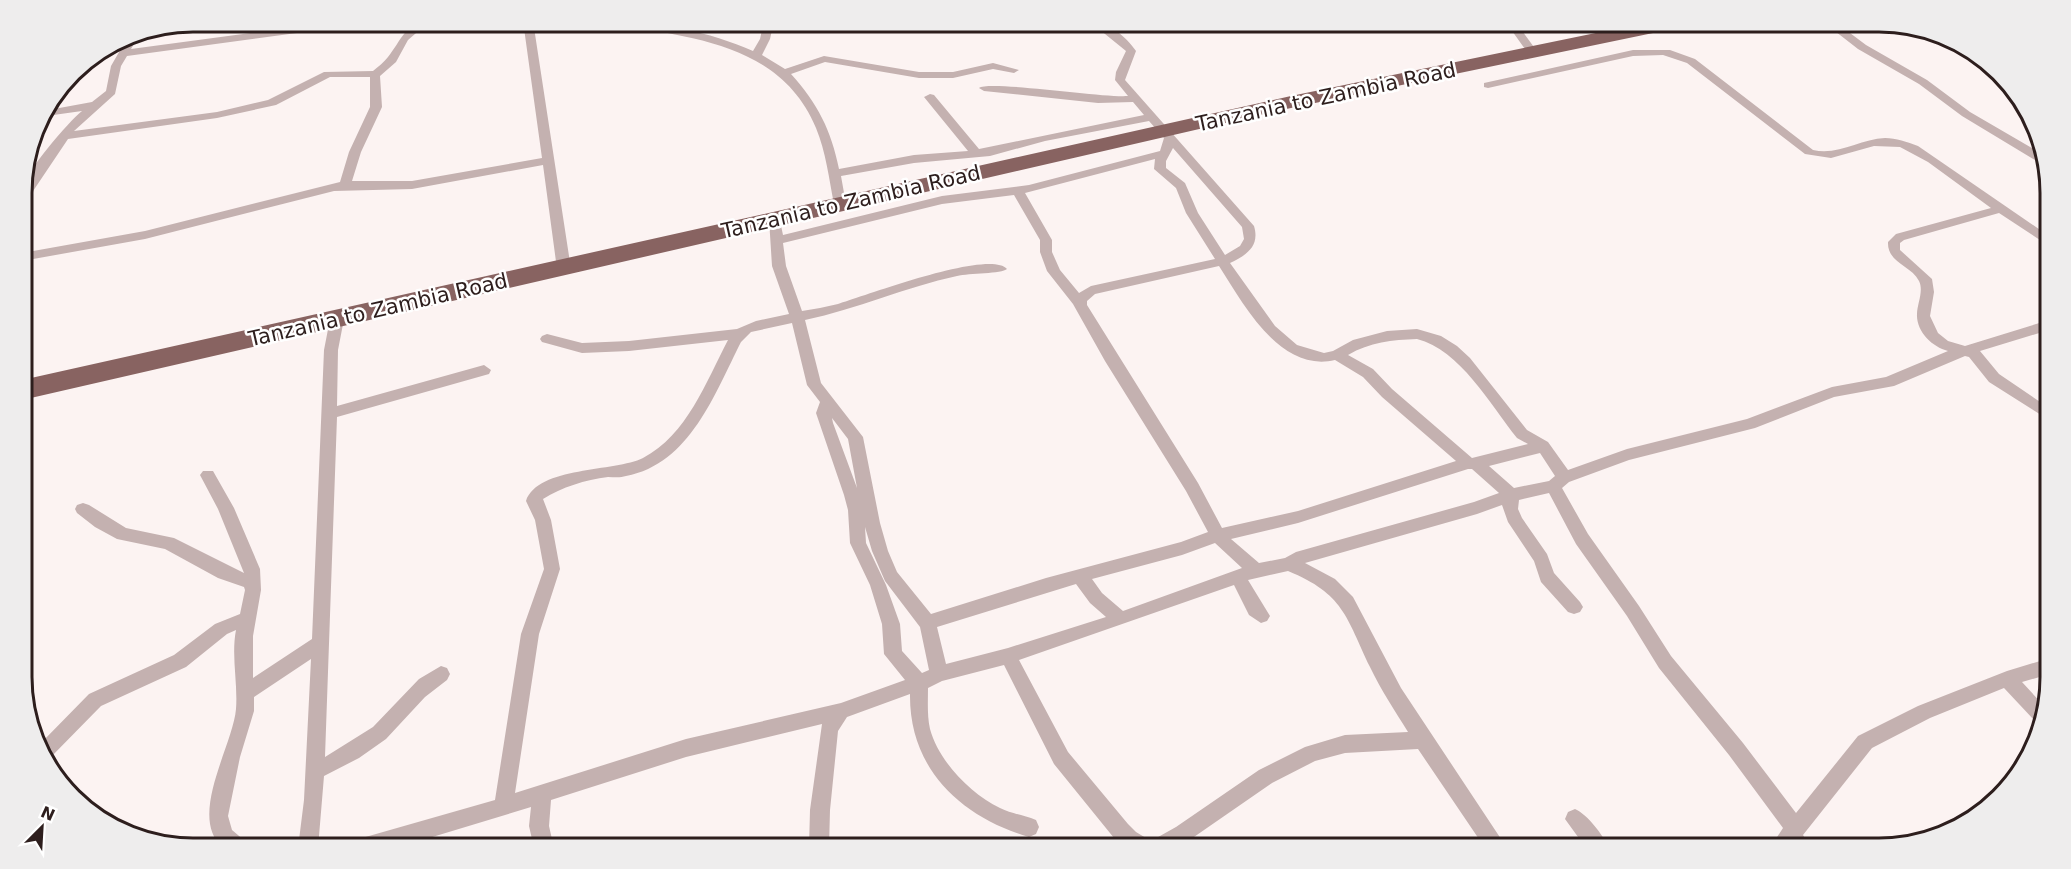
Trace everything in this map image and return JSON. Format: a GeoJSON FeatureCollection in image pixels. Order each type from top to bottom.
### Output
{"type":"FeatureCollection","features":[{"type":"Feature","properties":{"kind":"highway","name":"Tanzania to Zambia Road"},"geometry":{"type":"LineString","coordinates":[[32,388],[564,269],[776,229],[840,204],[1163,135],[1306,99],[1633,32]]}},
{"type":"Feature","properties":{"kind":"street"},"geometry":{"type":"LineString","coordinates":[[123,53],[281,32]]}},
{"type":"Feature","properties":{"kind":"street"},"geometry":{"type":"LineString","coordinates":[[65,136],[218,115],[272,103],[328,74],[376,74],[392,60],[404,38],[411,32]]}},
{"type":"Feature","properties":{"kind":"street"},"geometry":{"type":"LineString","coordinates":[[529,32],[564,269]]}},
{"type":"Feature","properties":{"kind":"street"},"geometry":{"type":"LineString","coordinates":[[686,32],[757,54],[784,72],[811,104],[822,128],[840,204]]}},
{"type":"Feature","properties":{"kind":"street"},"geometry":{"type":"LineString","coordinates":[[757,54],[767,32]]}},
{"type":"Feature","properties":{"kind":"street"},"geometry":{"type":"LineString","coordinates":[[1080,303],[1082,296],[1091,290],[1223,261],[1244,251],[1250,241],[1250,232],[1242,218],[1186,154],[1163,135],[1119,78],[1120,71],[1130,58],[1131,51],[1125,43],[1110,32]]}},
{"type":"Feature","properties":{"kind":"street"},"geometry":{"type":"LineString","coordinates":[[1518,32],[1534,54]]}},
{"type":"Feature","properties":{"kind":"street"},"geometry":{"type":"LineString","coordinates":[[1842,32],[1862,47],[1935,90],[1966,114],[2035,154]]}},
{"type":"Feature","properties":{"kind":"street"},"geometry":{"type":"LineString","coordinates":[[32,182],[75,123],[111,92],[116,66],[128,46]]}},
{"type":"Feature","properties":{"kind":"street"},"geometry":{"type":"LineString","coordinates":[[1488,86],[1633,52],[1671,52],[1691,61],[1809,152],[1832,155],[1883,142],[1902,144],[1930,159],[2040,236]]}},
{"type":"Feature","properties":{"kind":"street"},"geometry":{"type":"LineString","coordinates":[[784,72],[815,60],[824,59],[919,75],[952,75],[993,66],[1014,70]]}},
{"type":"Feature","properties":{"kind":"street"},"geometry":{"type":"LineString","coordinates":[[345,185],[355,152],[376,107],[376,74]]}},
{"type":"Feature","properties":{"kind":"street"},"geometry":{"type":"LineString","coordinates":[[984,88],[1017,88],[1101,100],[1136,99]]}},
{"type":"Feature","properties":{"kind":"street"},"geometry":{"type":"LineString","coordinates":[[930,97],[976,153]]}},
{"type":"Feature","properties":{"kind":"street"},"geometry":{"type":"LineString","coordinates":[[53,113],[96,105]]}},
{"type":"Feature","properties":{"kind":"street"},"geometry":{"type":"LineString","coordinates":[[834,174],[914,159],[1163,135]]}},
{"type":"Feature","properties":{"kind":"street"},"geometry":{"type":"LineString","coordinates":[[939,674],[933,639],[927,623],[897,584],[880,551],[872,523],[855,437],[814,385],[797,317],[778,266],[776,229],[812,234],[942,200],[975,194],[1018,191],[1163,135]]}},
{"type":"Feature","properties":{"kind":"street"},"geometry":{"type":"LineString","coordinates":[[1163,135],[1160,169],[1181,186],[1192,213],[1223,261],[1257,312],[1287,346],[1320,358],[1337,355],[1358,343],[1387,336],[1417,334],[1436,339],[1461,358],[1522,434],[1543,446],[1582,539],[1633,611],[1665,662],[1736,748],[1791,837]]}},
{"type":"Feature","properties":{"kind":"street"},"geometry":{"type":"LineString","coordinates":[[32,255],[145,235],[345,185],[392,187],[412,185],[547,161]]}},
{"type":"Feature","properties":{"kind":"street"},"geometry":{"type":"LineString","coordinates":[[1018,191],[1046,240],[1046,252],[1054,271],[1080,303],[1110,357],[1192,487],[1218,535],[1256,570]]}},
{"type":"Feature","properties":{"kind":"street"},"geometry":{"type":"LineString","coordinates":[[2000,209],[1900,237],[1894,242],[1894,251],[1925,279],[1927,292],[1923,316],[1932,336],[1943,345],[1974,353],[2002,384],[2040,409]]}},
{"type":"Feature","properties":{"kind":"street"},"geometry":{"type":"LineString","coordinates":[[547,339],[582,348],[615,347],[739,334],[761,324],[836,309],[965,269],[1000,269]]}},
{"type":"Feature","properties":{"kind":"street"},"geometry":{"type":"LineString","coordinates":[[309,838],[315,771],[330,414],[330,361],[337,319]]}},
{"type":"Feature","properties":{"kind":"street"},"geometry":{"type":"LineString","coordinates":[[397,838],[503,807],[686,748],[841,711],[939,674],[1008,656],[1121,619],[1256,570],[1289,564],[1296,559],[1386,532],[1477,508],[1510,495],[1558,482],[1627,455],[1750,424],[1832,392],[1889,382],[1926,364],[2040,328]]}},
{"type":"Feature","properties":{"kind":"street"},"geometry":{"type":"LineString","coordinates":[[503,807],[530,634],[552,569],[545,529],[535,497],[542,491],[597,473],[628,470],[667,450],[688,426],[739,334]]}},
{"type":"Feature","properties":{"kind":"street"},"geometry":{"type":"LineString","coordinates":[[1337,355],[1368,373],[1387,393],[1510,495],[1510,509],[1516,522],[1542,560],[1547,577],[1574,607]]}},
{"type":"Feature","properties":{"kind":"street"},"geometry":{"type":"LineString","coordinates":[[330,414],[484,370]]}},
{"type":"Feature","properties":{"kind":"street"},"geometry":{"type":"LineString","coordinates":[[826,402],[823,412],[826,423],[856,510],[858,543],[878,585],[891,624],[893,654],[919,683],[919,710],[926,746],[951,782],[988,812],[1029,827]]}},
{"type":"Feature","properties":{"kind":"street"},"geometry":{"type":"LineString","coordinates":[[927,623],[1080,576],[1182,548],[1218,535],[1298,517],[1472,463],[1543,446]]}},
{"type":"Feature","properties":{"kind":"street"},"geometry":{"type":"LineString","coordinates":[[208,475],[252,568],[248,618],[244,636],[245,711],[231,757],[218,816],[226,838]]}},
{"type":"Feature","properties":{"kind":"street"},"geometry":{"type":"LineString","coordinates":[[84,508],[101,522],[123,534],[168,543],[224,573],[252,583]]}},
{"type":"Feature","properties":{"kind":"street"},"geometry":{"type":"LineString","coordinates":[[1289,564],[1326,580],[1342,595],[1354,612],[1381,671],[1423,740],[1490,837]]}},
{"type":"Feature","properties":{"kind":"street"},"geometry":{"type":"LineString","coordinates":[[1080,576],[1096,598],[1121,619]]}},
{"type":"Feature","properties":{"kind":"street"},"geometry":{"type":"LineString","coordinates":[[1238,576],[1255,610],[1261,616]]}},
{"type":"Feature","properties":{"kind":"street"},"geometry":{"type":"LineString","coordinates":[[49,748],[95,700],[180,661],[221,629],[248,618]]}},
{"type":"Feature","properties":{"kind":"street"},"geometry":{"type":"LineString","coordinates":[[245,693],[319,644]]}},
{"type":"Feature","properties":{"kind":"street"},"geometry":{"type":"LineString","coordinates":[[1008,656],[1061,758],[1127,837]]}},
{"type":"Feature","properties":{"kind":"street"},"geometry":{"type":"LineString","coordinates":[[1793,837],[1864,742],[1902,721],[2007,679],[2040,672]]}},
{"type":"Feature","properties":{"kind":"street"},"geometry":{"type":"LineString","coordinates":[[315,771],[375,737],[429,681],[441,674]]}},
{"type":"Feature","properties":{"kind":"street"},"geometry":{"type":"LineString","coordinates":[[2007,679],[2036,709]]}},
{"type":"Feature","properties":{"kind":"street"},"geometry":{"type":"LineString","coordinates":[[819,838],[829,729],[841,711]]}},
{"type":"Feature","properties":{"kind":"street"},"geometry":{"type":"LineString","coordinates":[[1179,837],[1281,767],[1300,758],[1344,744],[1423,740]]}},
{"type":"Feature","properties":{"kind":"street"},"geometry":{"type":"LineString","coordinates":[[542,794],[539,826],[542,838]]}},
{"type":"Feature","properties":{"kind":"street"},"geometry":{"type":"LineString","coordinates":[[1575,819],[1590,837]]}}]}
